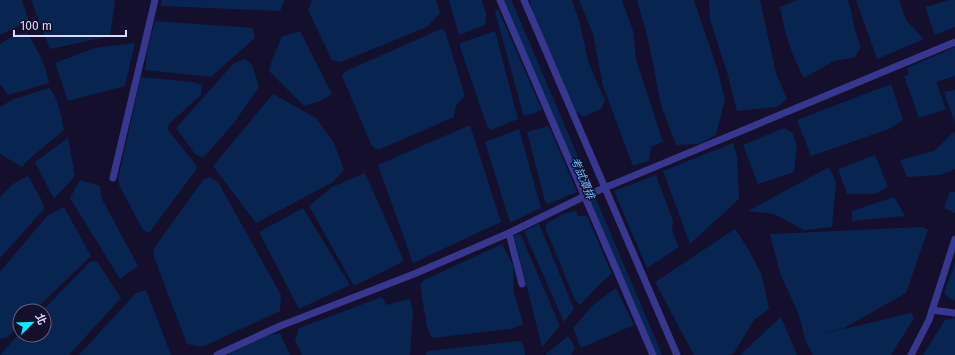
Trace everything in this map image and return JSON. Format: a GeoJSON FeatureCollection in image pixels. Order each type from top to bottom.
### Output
{"type":"FeatureCollection","features":[{"type":"Feature","properties":{"kind":"street"},"geometry":{"type":"LineString","coordinates":[[113,178],[155,0]]}},
{"type":"Feature","properties":{"kind":"street"},"geometry":{"type":"LineString","coordinates":[[500,0],[586,195],[653,355]]}},
{"type":"Feature","properties":{"kind":"street"},"geometry":{"type":"LineString","coordinates":[[524,0],[604,189],[677,355]]}},
{"type":"Feature","properties":{"kind":"street"},"geometry":{"type":"LineString","coordinates":[[217,355],[280,326],[414,274],[509,233],[586,195],[604,189],[955,42]]}},
{"type":"Feature","properties":{"kind":"street"},"geometry":{"type":"LineString","coordinates":[[509,233],[522,284]]}},
{"type":"Feature","properties":{"kind":"street"},"geometry":{"type":"LineString","coordinates":[[911,355],[932,310],[955,239]]}},
{"type":"Feature","properties":{"kind":"street"},"geometry":{"type":"LineString","coordinates":[[932,310],[955,313]]}},
{"type":"Feature","properties":{"kind":"water"},"geometry":{"type":"Polygon","coordinates":[[[0,0],[22,0],[29,21],[0,35],[0,0]]]}},
{"type":"Feature","properties":{"kind":"water"},"geometry":{"type":"Polygon","coordinates":[[[31,0],[115,0],[110,36],[50,49],[31,0]]]}},
{"type":"Feature","properties":{"kind":"water"},"geometry":{"type":"Polygon","coordinates":[[[162,0],[285,0],[280,11],[160,6],[162,0]]]}},
{"type":"Feature","properties":{"kind":"water"},"geometry":{"type":"Polygon","coordinates":[[[312,0],[436,0],[440,13],[427,27],[341,62],[332,60],[308,10],[312,0]]]}},
{"type":"Feature","properties":{"kind":"water"},"geometry":{"type":"Polygon","coordinates":[[[449,0],[482,0],[486,14],[485,25],[459,35],[449,0]]]}},
{"type":"Feature","properties":{"kind":"water"},"geometry":{"type":"Polygon","coordinates":[[[530,0],[572,0],[579,20],[589,64],[605,100],[601,109],[583,117],[575,110],[532,12],[530,0]]]}},
{"type":"Feature","properties":{"kind":"water"},"geometry":{"type":"Polygon","coordinates":[[[579,0],[622,0],[633,31],[636,59],[663,142],[651,147],[649,161],[633,166],[603,86],[593,34],[579,0]]]}},
{"type":"Feature","properties":{"kind":"water"},"geometry":{"type":"Polygon","coordinates":[[[637,0],[694,0],[717,68],[725,99],[716,135],[699,144],[676,145],[661,105],[648,39],[637,0]]]}},
{"type":"Feature","properties":{"kind":"water"},"geometry":{"type":"Polygon","coordinates":[[[709,0],[760,0],[776,73],[787,99],[777,107],[737,111],[727,72],[710,20],[709,0]]]}},
{"type":"Feature","properties":{"kind":"water"},"geometry":{"type":"Polygon","coordinates":[[[797,0],[848,0],[856,35],[861,47],[855,57],[834,61],[804,78],[795,61],[789,44],[780,7],[797,0]]]}},
{"type":"Feature","properties":{"kind":"water"},"geometry":{"type":"Polygon","coordinates":[[[856,0],[899,0],[906,20],[924,39],[877,59],[856,0]]]}},
{"type":"Feature","properties":{"kind":"water"},"geometry":{"type":"Polygon","coordinates":[[[955,0],[955,27],[935,35],[925,7],[955,0]]]}},
{"type":"Feature","properties":{"kind":"water"},"geometry":{"type":"Polygon","coordinates":[[[498,9],[542,110],[526,116],[523,114],[495,11],[498,9]]]}},
{"type":"Feature","properties":{"kind":"water"},"geometry":{"type":"Polygon","coordinates":[[[155,21],[252,28],[255,38],[211,77],[145,70],[148,46],[155,21]]]}},
{"type":"Feature","properties":{"kind":"water"},"geometry":{"type":"Polygon","coordinates":[[[441,29],[445,31],[465,96],[456,105],[454,117],[378,150],[372,146],[342,76],[346,71],[441,29]]]}},
{"type":"Feature","properties":{"kind":"water"},"geometry":{"type":"Polygon","coordinates":[[[300,31],[332,94],[320,101],[304,106],[269,71],[281,37],[300,31]]]}},
{"type":"Feature","properties":{"kind":"water"},"geometry":{"type":"Polygon","coordinates":[[[495,31],[518,119],[491,130],[487,126],[460,47],[461,43],[495,31]]]}},
{"type":"Feature","properties":{"kind":"water"},"geometry":{"type":"Polygon","coordinates":[[[27,33],[41,57],[49,83],[8,95],[0,84],[0,44],[15,35],[27,33]]]}},
{"type":"Feature","properties":{"kind":"water"},"geometry":{"type":"Polygon","coordinates":[[[135,43],[125,86],[68,101],[55,63],[95,48],[135,43]]]}},
{"type":"Feature","properties":{"kind":"water"},"geometry":{"type":"Polygon","coordinates":[[[955,47],[955,76],[936,82],[946,109],[919,118],[904,76],[909,75],[907,68],[955,47]]]}},
{"type":"Feature","properties":{"kind":"water"},"geometry":{"type":"Polygon","coordinates":[[[245,59],[252,65],[259,87],[234,123],[203,158],[195,154],[176,128],[233,64],[245,59]]]}},
{"type":"Feature","properties":{"kind":"water"},"geometry":{"type":"Polygon","coordinates":[[[141,77],[193,82],[202,85],[201,95],[169,124],[168,130],[196,165],[196,170],[149,233],[143,230],[119,185],[118,179],[141,77]]]}},
{"type":"Feature","properties":{"kind":"water"},"geometry":{"type":"Polygon","coordinates":[[[891,84],[903,120],[889,129],[811,156],[797,120],[891,84]]]}},
{"type":"Feature","properties":{"kind":"water"},"geometry":{"type":"Polygon","coordinates":[[[49,88],[55,96],[64,130],[22,167],[0,154],[0,107],[14,99],[49,88]]]}},
{"type":"Feature","properties":{"kind":"water"},"geometry":{"type":"Polygon","coordinates":[[[955,90],[955,124],[944,92],[955,90]]]}},
{"type":"Feature","properties":{"kind":"water"},"geometry":{"type":"Polygon","coordinates":[[[273,94],[316,118],[334,143],[344,170],[333,182],[256,223],[213,166],[273,94]]]}},
{"type":"Feature","properties":{"kind":"water"},"geometry":{"type":"Polygon","coordinates":[[[470,125],[501,222],[413,263],[378,165],[470,125]]]}},
{"type":"Feature","properties":{"kind":"water"},"geometry":{"type":"Polygon","coordinates":[[[549,126],[577,192],[548,204],[545,201],[527,132],[549,126]]]}},
{"type":"Feature","properties":{"kind":"water"},"geometry":{"type":"Polygon","coordinates":[[[784,128],[793,133],[797,146],[794,172],[758,184],[743,145],[784,128]]]}},
{"type":"Feature","properties":{"kind":"water"},"geometry":{"type":"Polygon","coordinates":[[[519,129],[541,208],[510,223],[485,142],[519,129]]]}},
{"type":"Feature","properties":{"kind":"water"},"geometry":{"type":"Polygon","coordinates":[[[955,131],[955,169],[940,175],[907,177],[900,160],[934,151],[955,131]]]}},
{"type":"Feature","properties":{"kind":"water"},"geometry":{"type":"Polygon","coordinates":[[[68,138],[75,176],[54,199],[35,162],[68,138]]]}},
{"type":"Feature","properties":{"kind":"water"},"geometry":{"type":"Polygon","coordinates":[[[733,143],[737,156],[739,199],[690,244],[663,171],[733,143]]]}},
{"type":"Feature","properties":{"kind":"water"},"geometry":{"type":"Polygon","coordinates":[[[875,155],[888,187],[875,194],[847,194],[838,169],[875,155]]]}},
{"type":"Feature","properties":{"kind":"water"},"geometry":{"type":"Polygon","coordinates":[[[829,167],[836,182],[832,227],[804,230],[774,214],[748,211],[829,167]]]}},
{"type":"Feature","properties":{"kind":"water"},"geometry":{"type":"Polygon","coordinates":[[[365,173],[404,261],[354,286],[309,206],[332,187],[365,173]]]}},
{"type":"Feature","properties":{"kind":"water"},"geometry":{"type":"Polygon","coordinates":[[[656,175],[673,221],[672,231],[679,247],[647,268],[614,191],[656,175]]]}},
{"type":"Feature","properties":{"kind":"water"},"geometry":{"type":"Polygon","coordinates":[[[28,176],[42,201],[44,209],[0,258],[0,197],[13,184],[28,176]]]}},
{"type":"Feature","properties":{"kind":"water"},"geometry":{"type":"Polygon","coordinates":[[[209,177],[218,182],[281,295],[280,311],[202,347],[187,344],[154,257],[154,248],[204,179],[209,177]]]}},
{"type":"Feature","properties":{"kind":"water"},"geometry":{"type":"Polygon","coordinates":[[[80,180],[100,186],[101,197],[138,266],[120,279],[70,198],[80,180]]]}},
{"type":"Feature","properties":{"kind":"water"},"geometry":{"type":"Polygon","coordinates":[[[950,192],[955,192],[955,213],[944,208],[950,192]]]}},
{"type":"Feature","properties":{"kind":"water"},"geometry":{"type":"Polygon","coordinates":[[[894,197],[905,216],[852,221],[852,211],[894,197]]]}},
{"type":"Feature","properties":{"kind":"water"},"geometry":{"type":"Polygon","coordinates":[[[64,207],[91,256],[42,303],[12,303],[12,332],[6,338],[0,339],[0,272],[47,216],[64,207]]]}},
{"type":"Feature","properties":{"kind":"water"},"geometry":{"type":"Polygon","coordinates":[[[303,208],[350,285],[299,309],[259,232],[303,208]]]}},
{"type":"Feature","properties":{"kind":"water"},"geometry":{"type":"Polygon","coordinates":[[[576,211],[578,216],[587,216],[612,274],[604,280],[580,305],[575,300],[546,229],[546,224],[565,213],[576,211]]]}},
{"type":"Feature","properties":{"kind":"water"},"geometry":{"type":"Polygon","coordinates":[[[539,224],[574,309],[564,322],[524,231],[539,224]]]}},
{"type":"Feature","properties":{"kind":"water"},"geometry":{"type":"Polygon","coordinates":[[[923,227],[928,230],[906,293],[844,328],[818,335],[911,313],[914,318],[891,355],[813,355],[805,339],[799,315],[780,273],[770,234],[923,227]]]}},
{"type":"Feature","properties":{"kind":"water"},"geometry":{"type":"Polygon","coordinates":[[[735,229],[749,250],[762,276],[769,309],[754,320],[734,353],[730,355],[694,355],[655,282],[735,229]]]}},
{"type":"Feature","properties":{"kind":"water"},"geometry":{"type":"Polygon","coordinates":[[[520,233],[560,326],[542,347],[514,236],[520,233]]]}},
{"type":"Feature","properties":{"kind":"water"},"geometry":{"type":"Polygon","coordinates":[[[502,244],[513,265],[514,292],[523,324],[511,329],[432,338],[427,327],[420,285],[424,280],[502,244]]]}},
{"type":"Feature","properties":{"kind":"water"},"geometry":{"type":"Polygon","coordinates":[[[97,261],[121,298],[69,355],[0,355],[12,342],[52,343],[52,303],[50,303],[90,262],[97,261]]]}},
{"type":"Feature","properties":{"kind":"water"},"geometry":{"type":"Polygon","coordinates":[[[955,262],[955,301],[944,294],[955,262]]]}},
{"type":"Feature","properties":{"kind":"water"},"geometry":{"type":"Polygon","coordinates":[[[616,288],[634,325],[581,348],[573,328],[593,305],[616,288]]]}},
{"type":"Feature","properties":{"kind":"water"},"geometry":{"type":"Polygon","coordinates":[[[146,290],[171,355],[79,355],[136,293],[146,290]]]}},
{"type":"Feature","properties":{"kind":"water"},"geometry":{"type":"Polygon","coordinates":[[[382,297],[386,305],[410,299],[413,312],[410,355],[302,355],[295,340],[299,328],[382,297]]]}},
{"type":"Feature","properties":{"kind":"water"},"geometry":{"type":"Polygon","coordinates":[[[781,317],[797,355],[740,355],[781,317]]]}},
{"type":"Feature","properties":{"kind":"water"},"geometry":{"type":"Polygon","coordinates":[[[955,318],[955,355],[923,355],[945,320],[955,318]]]}},
{"type":"Feature","properties":{"kind":"water"},"geometry":{"type":"Polygon","coordinates":[[[280,333],[290,355],[227,355],[269,335],[280,333]]]}},
{"type":"Feature","properties":{"kind":"water"},"geometry":{"type":"Polygon","coordinates":[[[568,336],[575,347],[571,355],[545,355],[568,336]]]}},
{"type":"Feature","properties":{"kind":"water"},"geometry":{"type":"Polygon","coordinates":[[[520,341],[524,346],[525,355],[425,355],[428,351],[520,341]]]}},
{"type":"Feature","properties":{"kind":"waterway","name":"考試潭排"},"geometry":{"type":"LineString","coordinates":[[507,0],[658,355]]}}]}
